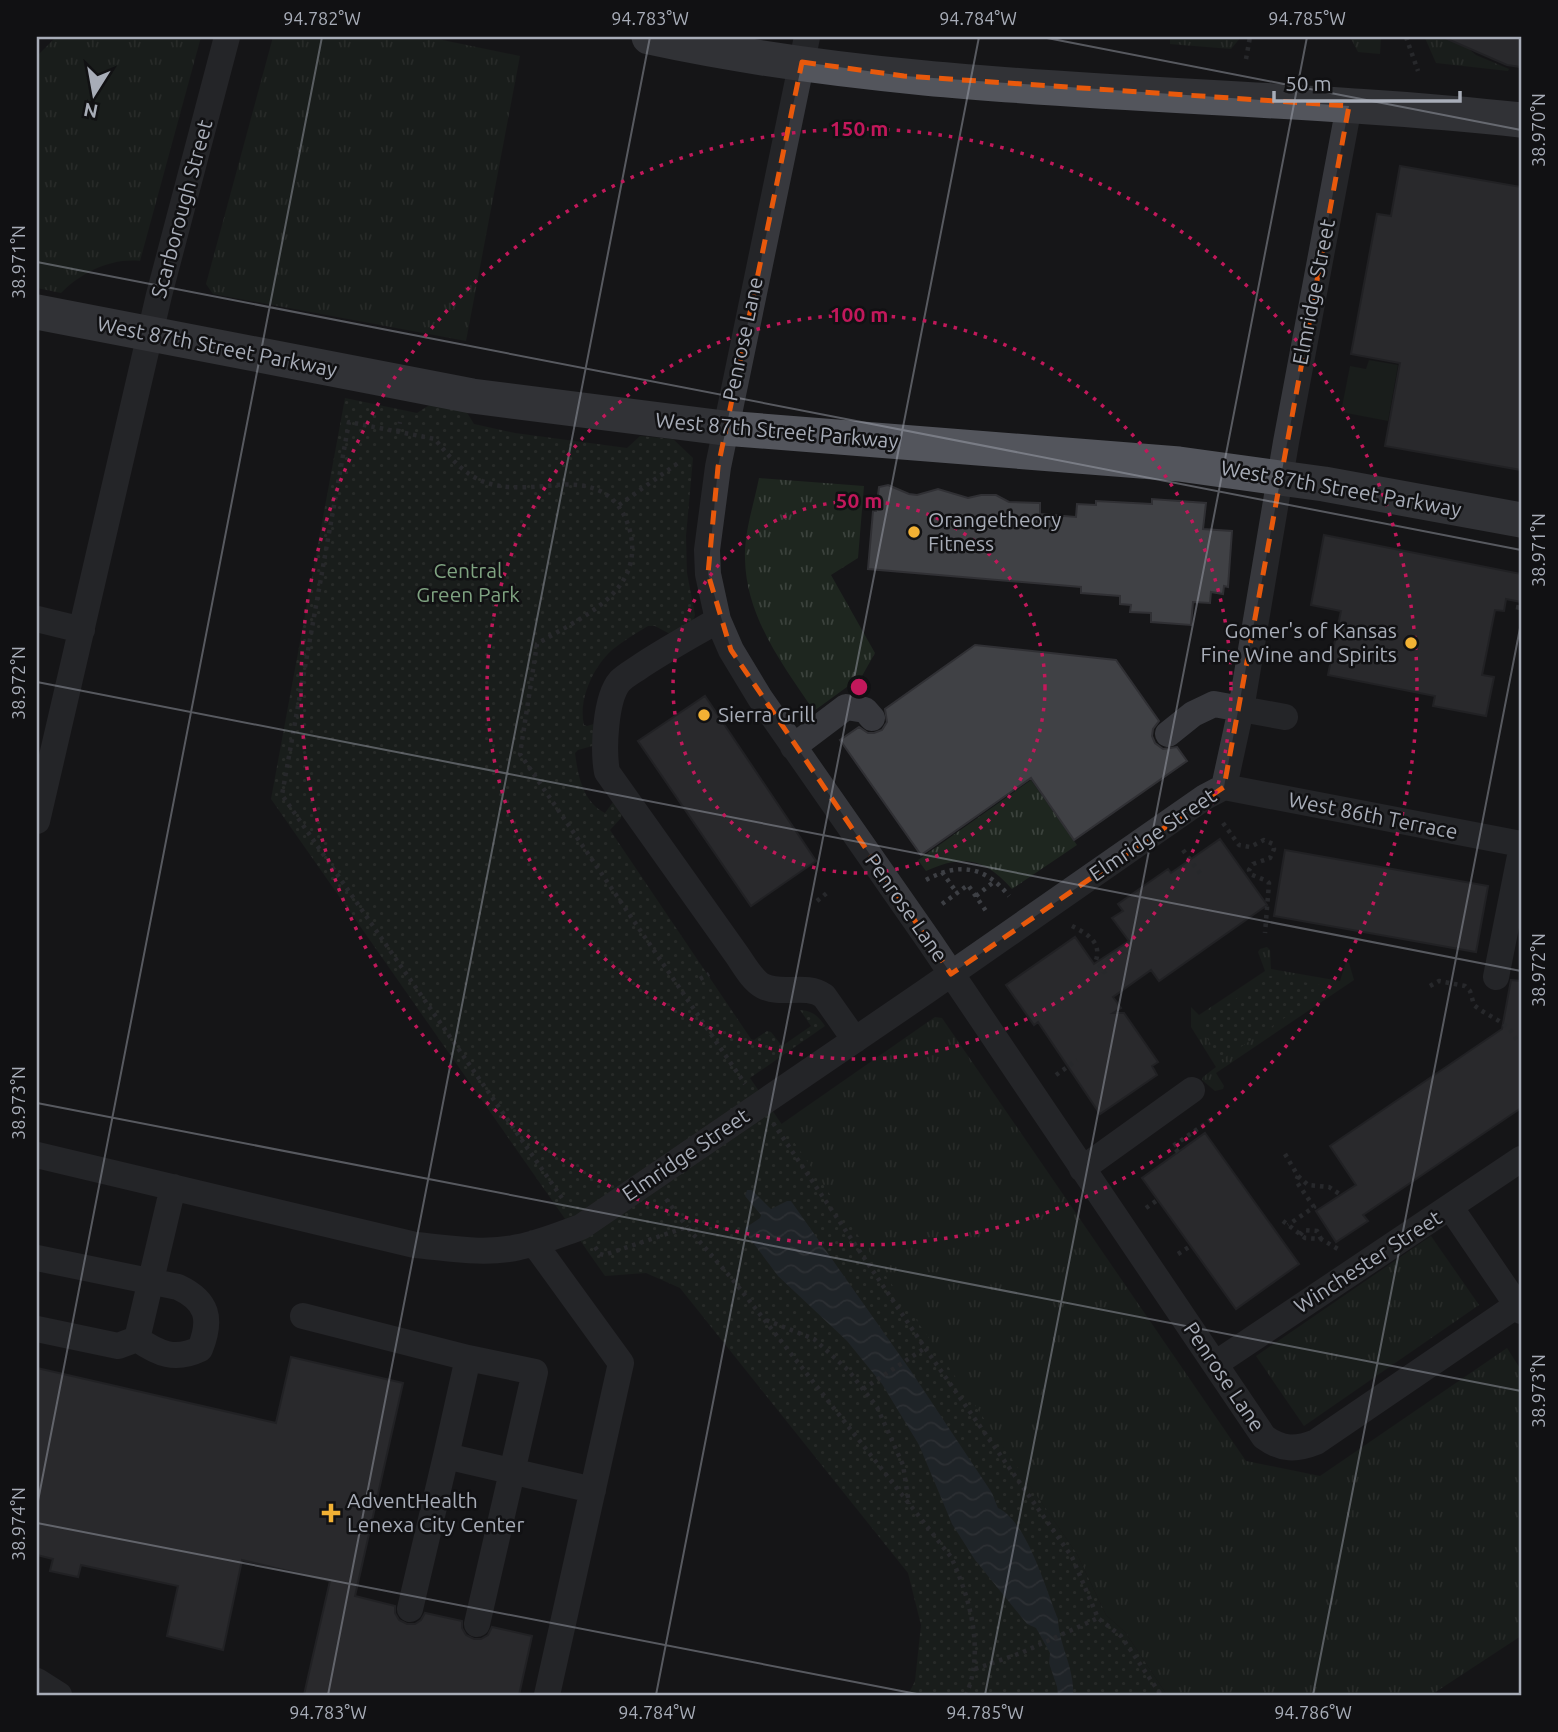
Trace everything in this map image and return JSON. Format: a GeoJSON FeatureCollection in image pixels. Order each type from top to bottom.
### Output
{"type":"FeatureCollection","features":[{"type":"Feature","properties":{"kind":"main road"},"geometry":{"type":"LineString","coordinates":[[649,37],[688,45],[805,50],[904,76],[1195,98],[1435,111],[1521,120]]}},
{"type":"Feature","properties":{"kind":"main road","name":"West 87th Street Parkway"},"geometry":{"type":"LineString","coordinates":[[37,312],[472,396],[724,428],[1165,462],[1280,477],[1521,520]]}},
{"type":"Feature","properties":{"kind":"street","name":"Scarborough Street"},"geometry":{"type":"LineString","coordinates":[[37,821],[149,335],[227,37]]}},
{"type":"Feature","properties":{"kind":"street","name":"Penrose Lane"},"geometry":{"type":"LineString","coordinates":[[805,50],[724,428],[707,550],[708,574],[718,620],[731,650],[793,747],[951,974],[1265,1437],[1278,1447],[1289,1449],[1316,1442],[1519,1308]]}},
{"type":"Feature","properties":{"kind":"street","name":"Elmridge Street"},"geometry":{"type":"LineString","coordinates":[[37,1155],[415,1245],[472,1251],[516,1248],[587,1235],[760,1105],[1194,805],[1224,787],[1241,709],[1280,477],[1349,106]]}},
{"type":"Feature","properties":{"kind":"street"},"geometry":{"type":"LineString","coordinates":[[37,619],[82,630]]}},
{"type":"Feature","properties":{"kind":"street"},"geometry":{"type":"LineString","coordinates":[[718,620],[624,677],[612,694],[605,760],[607,772],[760,984],[771,989],[817,991],[824,996],[855,1040]]}},
{"type":"Feature","properties":{"kind":"street"},"geometry":{"type":"LineString","coordinates":[[1168,734],[1193,714],[1214,704],[1285,717]]}},
{"type":"Feature","properties":{"kind":"street"},"geometry":{"type":"LineString","coordinates":[[793,747],[846,707],[865,710],[872,718]]}},
{"type":"Feature","properties":{"kind":"street","name":"West 86th Terrace"},"geometry":{"type":"LineString","coordinates":[[1224,787],[1521,844]]}},
{"type":"Feature","properties":{"kind":"street"},"geometry":{"type":"LineString","coordinates":[[1496,977],[1521,851]]}},
{"type":"Feature","properties":{"kind":"street"},"geometry":{"type":"LineString","coordinates":[[1082,1169],[1192,1090]]}},
{"type":"Feature","properties":{"kind":"street","name":"Winchester Street"},"geometry":{"type":"LineString","coordinates":[[1215,1364],[1521,1159]]}},
{"type":"Feature","properties":{"kind":"street"},"geometry":{"type":"LineString","coordinates":[[137,1339],[173,1187]]}},
{"type":"Feature","properties":{"kind":"street"},"geometry":{"type":"LineString","coordinates":[[1451,1208],[1519,1308]]}},
{"type":"Feature","properties":{"kind":"street"},"geometry":{"type":"LineString","coordinates":[[534,1243],[621,1363],[547,1695]]}},
{"type":"Feature","properties":{"kind":"street"},"geometry":{"type":"LineString","coordinates":[[37,1258],[178,1287],[193,1294],[204,1307],[207,1322],[200,1349],[186,1355],[164,1354],[137,1339],[118,1346],[37,1329]]}},
{"type":"Feature","properties":{"kind":"street"},"geometry":{"type":"LineString","coordinates":[[303,1316],[468,1358],[535,1372],[477,1624]]}},
{"type":"Feature","properties":{"kind":"street"},"geometry":{"type":"LineString","coordinates":[[410,1609],[468,1358]]}},
{"type":"Feature","properties":{"kind":"street"},"geometry":{"type":"LineString","coordinates":[[446,1457],[593,1490]]}},
{"type":"Feature","properties":{"kind":"street"},"geometry":{"type":"LineString","coordinates":[[37,1681],[59,1695]]}},
{"type":"Feature","properties":{"kind":"path"},"geometry":{"type":"LineString","coordinates":[[1246,59],[1250,37]]}},
{"type":"Feature","properties":{"kind":"path"},"geometry":{"type":"LineString","coordinates":[[1406,37],[1418,71]]}},
{"type":"Feature","properties":{"kind":"path"},"geometry":{"type":"LineString","coordinates":[[562,1198],[282,795],[349,422],[435,439],[451,460],[464,471],[494,485],[514,488],[562,484],[584,486],[600,491],[620,505],[627,520],[632,545],[632,558],[626,579],[613,595],[537,644],[520,754],[925,1348],[1072,1557],[1098,1618],[1121,1636],[1161,1695]]}},
{"type":"Feature","properties":{"kind":"path"},"geometry":{"type":"LineString","coordinates":[[398,432],[400,422]]}},
{"type":"Feature","properties":{"kind":"path"},"geometry":{"type":"LineString","coordinates":[[620,505],[678,463]]}},
{"type":"Feature","properties":{"kind":"path"},"geometry":{"type":"LineString","coordinates":[[1223,823],[1235,841],[1245,848],[1264,840],[1273,844],[1270,859],[1253,864],[1249,870],[1249,876],[1269,883],[1265,933]]}},
{"type":"Feature","properties":{"kind":"path"},"geometry":{"type":"LineString","coordinates":[[1183,850],[1202,876]]}},
{"type":"Feature","properties":{"kind":"path"},"geometry":{"type":"LineString","coordinates":[[926,880],[951,869],[975,870],[996,880],[1009,896]]}},
{"type":"Feature","properties":{"kind":"path"},"geometry":{"type":"LineString","coordinates":[[942,872],[957,893]]}},
{"type":"Feature","properties":{"kind":"path"},"geometry":{"type":"LineString","coordinates":[[976,896],[996,880]]}},
{"type":"Feature","properties":{"kind":"path"},"geometry":{"type":"LineString","coordinates":[[943,904],[968,885],[986,911]]}},
{"type":"Feature","properties":{"kind":"path"},"geometry":{"type":"LineString","coordinates":[[817,901],[828,892]]}},
{"type":"Feature","properties":{"kind":"path"},"geometry":{"type":"LineString","coordinates":[[1072,926],[1090,935],[1096,944],[1096,960],[1104,972],[1110,968]]}},
{"type":"Feature","properties":{"kind":"path"},"geometry":{"type":"LineString","coordinates":[[1100,965],[1121,951],[1125,957],[1128,954]]}},
{"type":"Feature","properties":{"kind":"path"},"geometry":{"type":"LineString","coordinates":[[700,979],[709,974]]}},
{"type":"Feature","properties":{"kind":"path"},"geometry":{"type":"LineString","coordinates":[[1430,986],[1438,981],[1465,986],[1470,991],[1474,1005],[1506,1025],[1521,1043]]}},
{"type":"Feature","properties":{"kind":"path"},"geometry":{"type":"LineString","coordinates":[[1056,1076],[1077,1060]]}},
{"type":"Feature","properties":{"kind":"path"},"geometry":{"type":"LineString","coordinates":[[1178,1152],[1173,1146],[1212,1119]]}},
{"type":"Feature","properties":{"kind":"path"},"geometry":{"type":"LineString","coordinates":[[1285,1154],[1298,1176],[1308,1185],[1329,1186],[1341,1195]]}},
{"type":"Feature","properties":{"kind":"path"},"geometry":{"type":"LineString","coordinates":[[1298,1176],[1296,1181],[1314,1207],[1286,1223],[1300,1235],[1321,1239],[1338,1249]]}},
{"type":"Feature","properties":{"kind":"path"},"geometry":{"type":"LineString","coordinates":[[663,1196],[764,1319],[951,1557],[967,1601],[974,1638],[975,1669],[966,1695]]}},
{"type":"Feature","properties":{"kind":"path"},"geometry":{"type":"LineString","coordinates":[[1146,1208],[1156,1201]]}},
{"type":"Feature","properties":{"kind":"path"},"geometry":{"type":"LineString","coordinates":[[587,1235],[600,1254],[604,1255],[687,1227]]}},
{"type":"Feature","properties":{"kind":"path"},"geometry":{"type":"LineString","coordinates":[[1300,1235],[1304,1230],[1310,1229],[1317,1231],[1321,1239]]}},
{"type":"Feature","properties":{"kind":"path"},"geometry":{"type":"LineString","coordinates":[[1178,1254],[1189,1247]]}},
{"type":"Feature","properties":{"kind":"path"},"geometry":{"type":"LineString","coordinates":[[764,1319],[814,1339],[848,1370],[877,1406],[903,1465],[909,1504]]}},
{"type":"Feature","properties":{"kind":"path"},"geometry":{"type":"LineString","coordinates":[[863,1389],[925,1348]]}},
{"type":"Feature","properties":{"kind":"path"},"geometry":{"type":"LineString","coordinates":[[975,1669],[1021,1653],[1098,1618]]}},
{"type":"Feature","properties":{"kind":"highlighted area"},"geometry":{"type":"Polygon","coordinates":[[[802,62],[904,76],[1349,106],[1224,787],[951,974],[731,650],[708,574],[718,467],[802,62]]]}},
{"type":"Feature","properties":{"kind":"green space"},"geometry":{"type":"Polygon","coordinates":[[[56,37],[201,37],[140,261],[118,262],[97,268],[61,293],[37,288],[37,56],[56,37]]]}},
{"type":"Feature","properties":{"kind":"green space"},"geometry":{"type":"Polygon","coordinates":[[[273,37],[428,37],[520,56],[466,341],[213,294],[206,284],[273,37]]]}},
{"type":"Feature","properties":{"kind":"green space"},"geometry":{"type":"Polygon","coordinates":[[[1170,37],[1241,37],[1231,49],[1170,44],[1170,37]]]}},
{"type":"Feature","properties":{"kind":"green space"},"geometry":{"type":"Polygon","coordinates":[[[1350,37],[1381,37],[1380,54],[1358,52],[1350,37]]]}},
{"type":"Feature","properties":{"kind":"green space"},"geometry":{"type":"Polygon","coordinates":[[[1455,37],[1476,55],[1509,69],[1436,63],[1425,38],[1455,37]]]}},
{"type":"Feature","properties":{"kind":"green space"},"geometry":{"type":"Polygon","coordinates":[[[1369,360],[1398,365],[1388,421],[1341,412],[1350,366],[1366,369],[1369,360]]]}},
{"type":"Feature","properties":{"kind":"green space","name":"Central Green Park"},"geometry":{"type":"Polygon","coordinates":[[[345,398],[417,413],[431,404],[466,411],[474,424],[515,433],[627,448],[640,436],[673,439],[693,458],[686,536],[687,573],[695,615],[693,621],[670,634],[655,626],[648,626],[612,650],[599,665],[589,684],[583,705],[584,725],[597,723],[596,745],[575,753],[583,788],[591,802],[605,813],[613,802],[622,813],[610,830],[751,1039],[754,1040],[767,1031],[771,1032],[782,1046],[811,1026],[800,1010],[815,1015],[825,1026],[750,1078],[1077,1554],[1106,1615],[1125,1632],[1167,1695],[908,1695],[915,1681],[921,1625],[908,1573],[680,1288],[646,1273],[605,1276],[271,799],[345,398]]]}},
{"type":"Feature","properties":{"kind":"green space"},"geometry":{"type":"Polygon","coordinates":[[[759,478],[864,486],[858,558],[831,575],[875,653],[862,676],[814,711],[768,640],[752,601],[747,580],[746,539],[759,478]]]}},
{"type":"Feature","properties":{"kind":"green space"},"geometry":{"type":"Polygon","coordinates":[[[1031,780],[1077,845],[1012,889],[992,871],[973,862],[952,862],[926,871],[918,860],[1031,780]]]}},
{"type":"Feature","properties":{"kind":"green space"},"geometry":{"type":"Polygon","coordinates":[[[1267,947],[1270,950],[1271,969],[1340,981],[1346,962],[1349,963],[1354,980],[1216,1073],[1224,1086],[1223,1089],[1215,1091],[1202,1080],[1216,1067],[1191,1027],[1191,1007],[1199,1015],[1265,971],[1258,952],[1267,947]]]}},
{"type":"Feature","properties":{"kind":"green space"},"geometry":{"type":"Polygon","coordinates":[[[1270,976],[1331,987],[1221,1060],[1198,1024],[1270,976]]]}},
{"type":"Feature","properties":{"kind":"green space"},"geometry":{"type":"Polygon","coordinates":[[[935,1017],[942,1018],[1246,1461],[1320,1476],[1507,1348],[1521,1370],[1521,1636],[1431,1695],[1167,1695],[1125,1632],[1106,1615],[1077,1554],[780,1125],[935,1017]]]}},
{"type":"Feature","properties":{"kind":"green space"},"geometry":{"type":"Polygon","coordinates":[[[1431,1236],[1479,1305],[1304,1426],[1256,1356],[1431,1236]]]}},
{"type":"Feature","properties":{"kind":"water"},"geometry":{"type":"Polygon","coordinates":[[[747,1190],[752,1190],[771,1209],[791,1201],[911,1371],[992,1493],[998,1508],[1018,1527],[1027,1541],[1058,1619],[1072,1676],[1073,1695],[1058,1695],[1049,1663],[1050,1653],[1036,1628],[1027,1624],[975,1560],[952,1524],[919,1445],[882,1384],[847,1341],[778,1276],[745,1232],[745,1228],[761,1215],[745,1196],[747,1190]]]}},
{"type":"Feature","properties":{"kind":"building"},"geometry":{"type":"Polygon","coordinates":[[[1443,37],[1521,37],[1521,67],[1507,65],[1443,37]]]}},
{"type":"Feature","properties":{"kind":"building"},"geometry":{"type":"Polygon","coordinates":[[[1400,166],[1521,187],[1521,470],[1385,446],[1400,363],[1351,354],[1377,214],[1391,216],[1400,166]]]}},
{"type":"Feature","properties":{"kind":"building"},"geometry":{"type":"Polygon","coordinates":[[[888,485],[917,495],[938,489],[968,498],[996,495],[1009,502],[1040,503],[1040,514],[1076,517],[1077,504],[1096,505],[1096,501],[1152,504],[1152,499],[1206,503],[1203,529],[1232,531],[1228,587],[1224,586],[1223,594],[1211,592],[1210,603],[1193,602],[1191,625],[1151,622],[1151,613],[1130,612],[1131,605],[1120,604],[1120,596],[1081,593],[1081,587],[868,569],[873,511],[876,511],[879,487],[888,485]]]}},
{"type":"Feature","properties":{"kind":"building","name":"Gomer's of Kansas Fine Wine and Spirits"},"geometry":{"type":"Polygon","coordinates":[[[1324,535],[1521,574],[1521,602],[1506,599],[1504,611],[1495,610],[1482,675],[1494,677],[1486,716],[1433,706],[1435,696],[1328,675],[1341,611],[1311,605],[1324,535]]]}},
{"type":"Feature","properties":{"kind":"building"},"geometry":{"type":"Polygon","coordinates":[[[975,645],[1116,660],[1159,721],[1153,729],[1155,743],[1163,749],[1177,747],[1187,761],[1074,840],[1031,778],[921,855],[840,740],[859,727],[868,733],[882,730],[887,722],[885,709],[975,645]]]}},
{"type":"Feature","properties":{"kind":"building"},"geometry":{"type":"Polygon","coordinates":[[[705,696],[816,861],[751,906],[638,741],[705,696]]]}},
{"type":"Feature","properties":{"kind":"building"},"geometry":{"type":"Polygon","coordinates":[[[1220,839],[1267,905],[1159,981],[1151,970],[1113,997],[1121,1008],[1113,1013],[1124,1013],[1158,1062],[1152,1066],[1157,1075],[1100,1114],[1038,1022],[1034,1025],[1006,985],[1075,937],[1094,964],[1129,941],[1112,918],[1123,911],[1118,904],[1168,869],[1171,873],[1220,839]]]}},
{"type":"Feature","properties":{"kind":"building"},"geometry":{"type":"Polygon","coordinates":[[[1285,850],[1488,886],[1476,952],[1274,916],[1285,850]]]}},
{"type":"Feature","properties":{"kind":"building"},"geometry":{"type":"Polygon","coordinates":[[[1511,980],[1521,981],[1521,1108],[1363,1215],[1368,1221],[1336,1242],[1316,1211],[1356,1185],[1330,1146],[1502,1029],[1511,980]]]}},
{"type":"Feature","properties":{"kind":"building"},"geometry":{"type":"Polygon","coordinates":[[[1205,1133],[1299,1264],[1236,1309],[1142,1178],[1205,1133]]]}},
{"type":"Feature","properties":{"kind":"building"},"geometry":{"type":"Polygon","coordinates":[[[291,1357],[403,1383],[355,1596],[395,1606],[399,1620],[407,1624],[415,1624],[425,1613],[462,1621],[466,1635],[474,1639],[488,1635],[492,1627],[532,1636],[519,1695],[304,1695],[330,1581],[242,1560],[223,1650],[167,1636],[178,1586],[81,1565],[78,1577],[50,1571],[53,1559],[37,1555],[37,1368],[276,1423],[291,1357]]]}},
{"type":"Feature","properties":{"kind":"place","name":"Orangetheory Fitness"},"geometry":{"type":"Point","coordinates":[914,532]}},
{"type":"Feature","properties":{"kind":"place","name":"Gomer's of Kansas Fine Wine and Spirits"},"geometry":{"type":"Point","coordinates":[1411,643]}},
{"type":"Feature","properties":{"kind":"place","name":"Sierra Grill"},"geometry":{"type":"Point","coordinates":[704,715]}},
{"type":"Feature","properties":{"kind":"place","name":"AdventHealth Lenexa City Center"},"geometry":{"type":"Point","coordinates":[331,1513]}}]}
